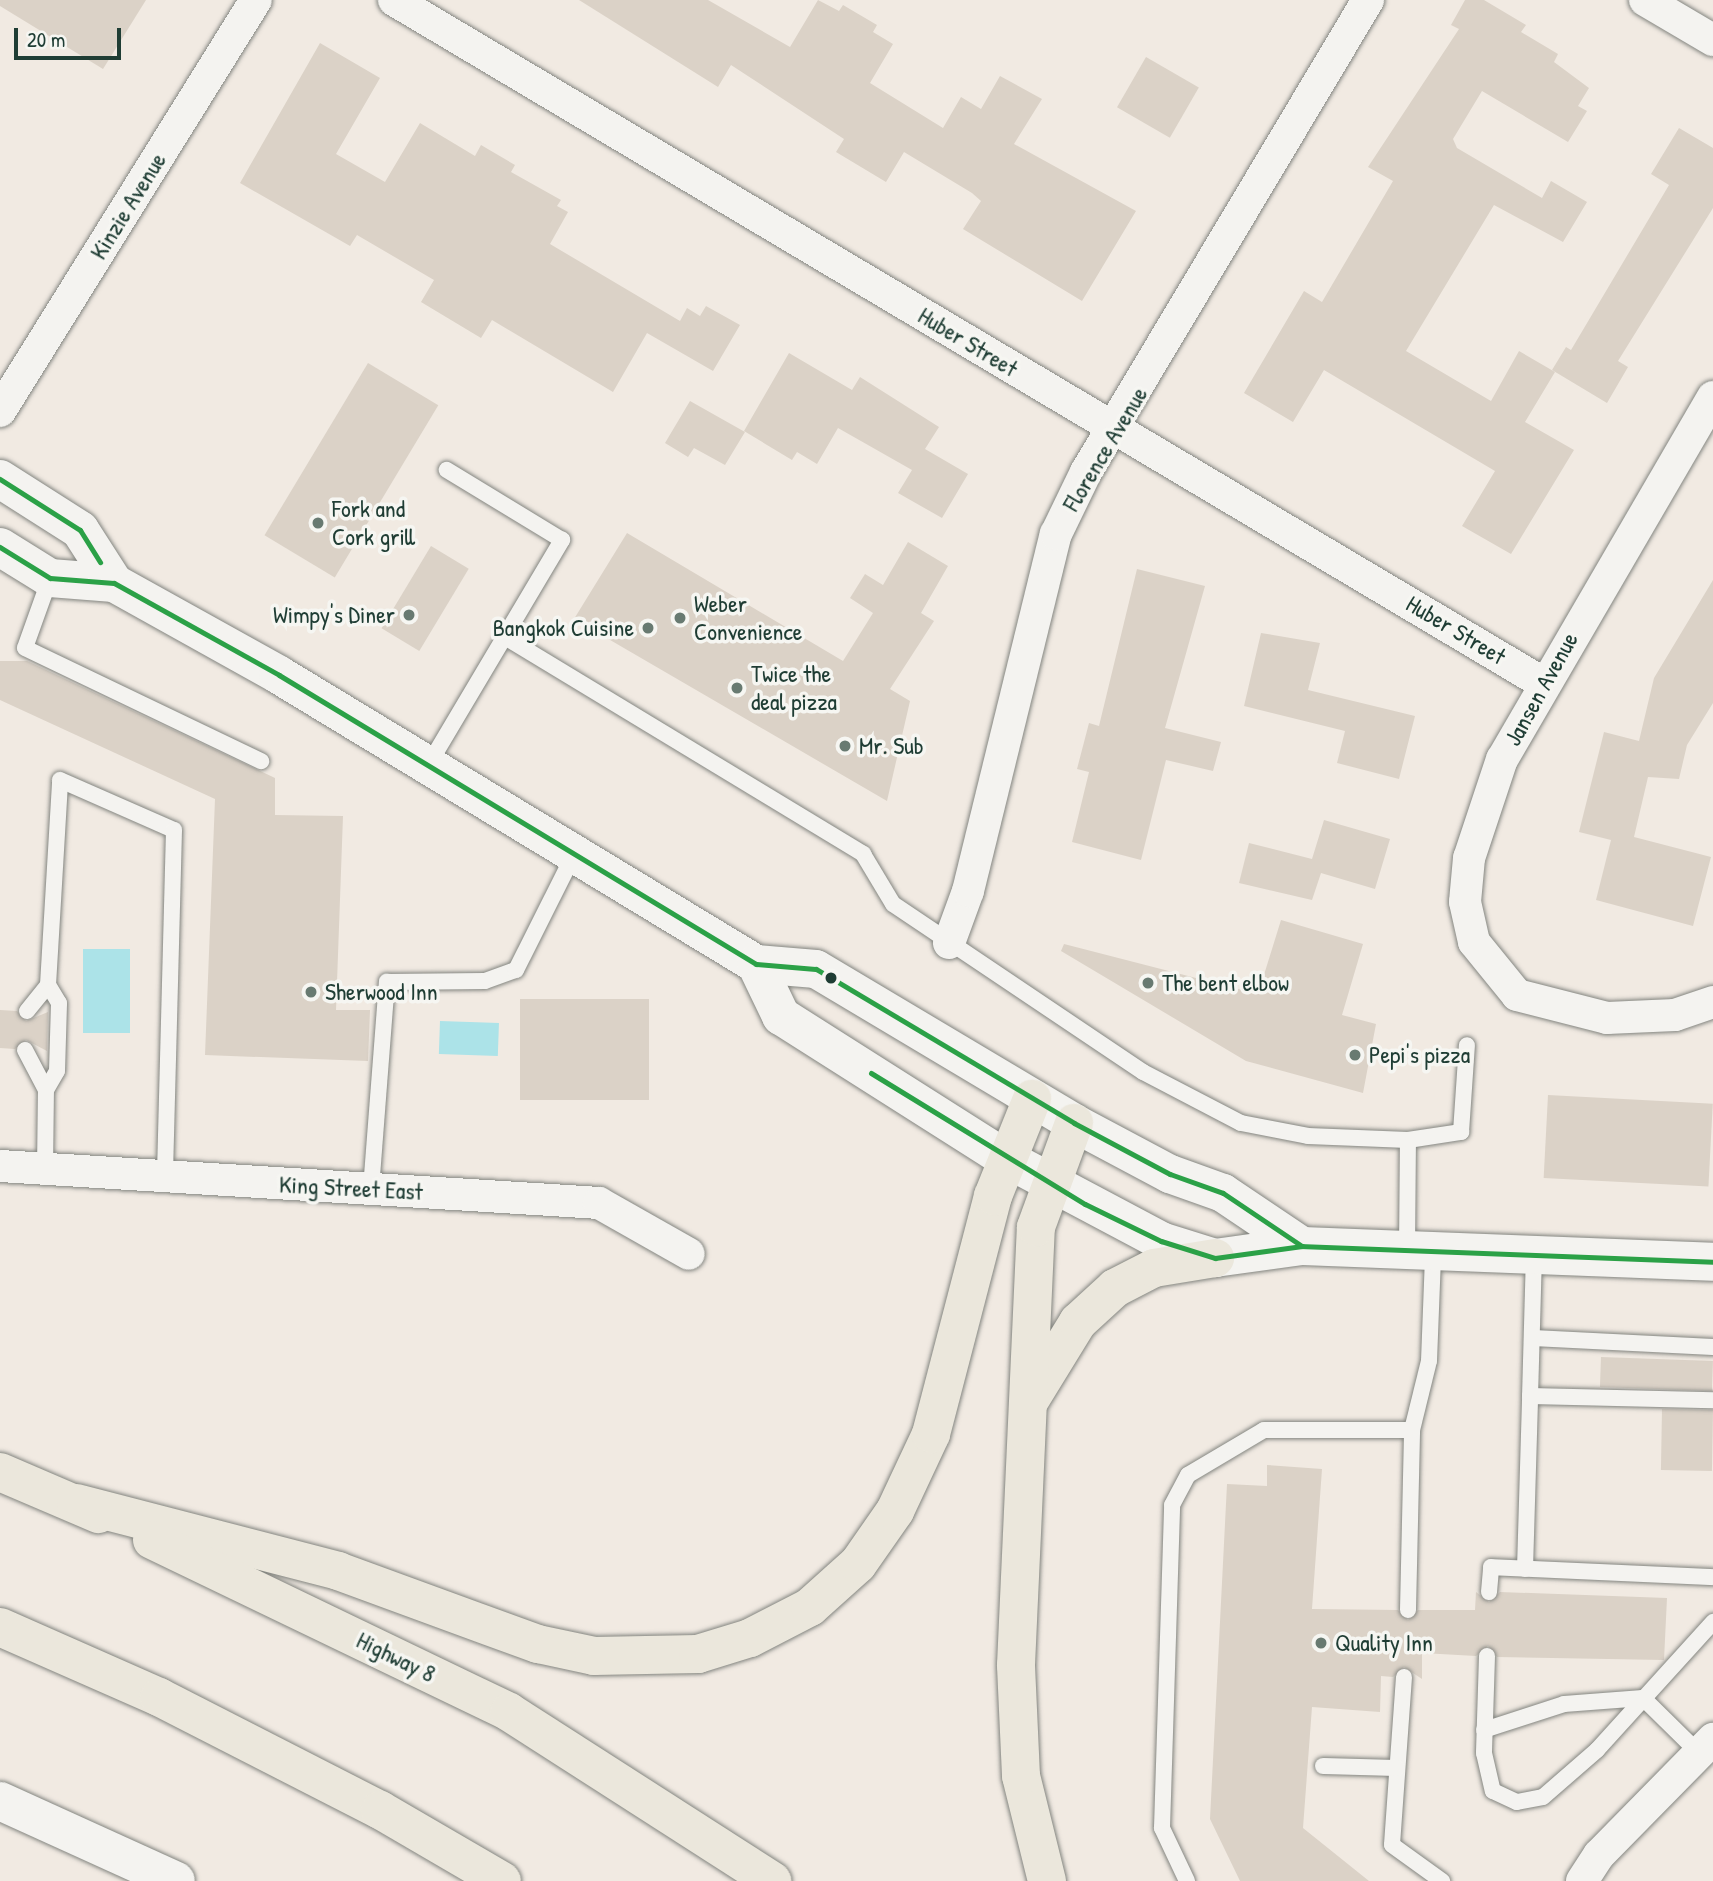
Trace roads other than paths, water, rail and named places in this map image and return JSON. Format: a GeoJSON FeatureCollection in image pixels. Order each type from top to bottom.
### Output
{"type":"FeatureCollection","features":[{"type":"Feature","properties":{"kind":"highway"},"geometry":{"type":"LineString","coordinates":[[76,1503],[338,1571],[538,1644],[594,1656],[698,1654],[750,1638],[810,1607],[858,1564],[895,1511],[931,1434],[1005,1158],[1032,1099]]}},
{"type":"Feature","properties":{"kind":"highway"},"geometry":{"type":"LineString","coordinates":[[1047,1881],[1032,1834],[1017,1733],[1036,1227],[1074,1123]]}},
{"type":"Feature","properties":{"kind":"highway"},"geometry":{"type":"LineString","coordinates":[[1029,1402],[1079,1322],[1115,1287],[1154,1268],[1215,1258]]}},
{"type":"Feature","properties":{"kind":"highway","name":"Highway 8"},"geometry":{"type":"LineString","coordinates":[[0,1472],[76,1503],[509,1712],[772,1881]]}},
{"type":"Feature","properties":{"kind":"highway"},"geometry":{"type":"LineString","coordinates":[[0,1627],[159,1697],[380,1810],[502,1881]]}},
{"type":"Feature","properties":{"kind":"main road"},"geometry":{"type":"LineString","coordinates":[[0,479],[80,530],[114,583]]}},
{"type":"Feature","properties":{"kind":"main road"},"geometry":{"type":"LineString","coordinates":[[0,547],[50,578],[114,583],[429,764],[756,964],[816,969],[1074,1123],[1170,1174],[1223,1193],[1302,1246]]}},
{"type":"Feature","properties":{"kind":"main road"},"geometry":{"type":"LineString","coordinates":[[756,964],[781,1016],[1052,1185],[1136,1230],[1215,1258],[1302,1246],[1420,1254],[1534,1254],[1713,1262]]}},
{"type":"Feature","properties":{"kind":"main road"},"geometry":{"type":"LineString","coordinates":[[0,1801],[176,1881]]}},
{"type":"Feature","properties":{"kind":"street","name":"Kinzie Avenue"},"geometry":{"type":"LineString","coordinates":[[0,411],[256,0]]}},
{"type":"Feature","properties":{"kind":"street","name":"Huber Street"},"geometry":{"type":"LineString","coordinates":[[394,0],[1543,682]]}},
{"type":"Feature","properties":{"kind":"street","name":"Florence Avenue"},"geometry":{"type":"LineString","coordinates":[[948,943],[968,891],[1056,534],[1086,472],[1117,430],[1368,0]]}},
{"type":"Feature","properties":{"kind":"street"},"geometry":{"type":"LineString","coordinates":[[1645,0],[1713,40]]}},
{"type":"Feature","properties":{"kind":"street","name":"Jansen Avenue"},"geometry":{"type":"LineString","coordinates":[[1713,397],[1543,682],[1502,759],[1469,858],[1465,902],[1474,942],[1517,995],[1607,1018],[1675,1015],[1713,1002]]}},
{"type":"Feature","properties":{"kind":"street","name":"King Street East"},"geometry":{"type":"LineString","coordinates":[[0,1166],[599,1203],[689,1254]]}},
{"type":"Feature","properties":{"kind":"street"},"geometry":{"type":"LineString","coordinates":[[1582,1881],[1599,1855],[1706,1746]]}},
{"type":"Feature","properties":{"kind":"lane"},"geometry":{"type":"LineString","coordinates":[[429,764],[562,540],[447,470]]}},
{"type":"Feature","properties":{"kind":"lane"},"geometry":{"type":"LineString","coordinates":[[50,578],[25,649],[261,761]]}},
{"type":"Feature","properties":{"kind":"lane"},"geometry":{"type":"LineString","coordinates":[[505,637],[863,853],[893,904],[1143,1072],[1241,1123],[1308,1136],[1408,1140],[1461,1132],[1467,1045]]}},
{"type":"Feature","properties":{"kind":"lane"},"geometry":{"type":"LineString","coordinates":[[46,1090],[58,1070],[59,1003],[48,985],[60,780],[174,830],[165,1176]]}},
{"type":"Feature","properties":{"kind":"lane"},"geometry":{"type":"LineString","coordinates":[[371,1189],[387,982],[485,981],[516,970],[575,852]]}},
{"type":"Feature","properties":{"kind":"lane"},"geometry":{"type":"LineString","coordinates":[[27,1011],[48,985]]}},
{"type":"Feature","properties":{"kind":"lane"},"geometry":{"type":"LineString","coordinates":[[25,1050],[46,1090],[45,1169]]}},
{"type":"Feature","properties":{"kind":"lane"},"geometry":{"type":"LineString","coordinates":[[1408,1140],[1429,1361],[1412,1430],[1408,1610]]}},
{"type":"Feature","properties":{"kind":"lane"},"geometry":{"type":"LineString","coordinates":[[1525,1569],[1534,1254]]}},
{"type":"Feature","properties":{"kind":"lane"},"geometry":{"type":"LineString","coordinates":[[1533,1338],[1628,1351],[1712,1351]]}},
{"type":"Feature","properties":{"kind":"lane"},"geometry":{"type":"LineString","coordinates":[[1530,1396],[1624,1394],[1709,1398]]}},
{"type":"Feature","properties":{"kind":"lane"},"geometry":{"type":"LineString","coordinates":[[1187,1881],[1162,1828],[1172,1506],[1188,1475],[1264,1430],[1412,1430]]}},
{"type":"Feature","properties":{"kind":"lane"},"geometry":{"type":"LineString","coordinates":[[1489,1592],[1491,1567],[1713,1577]]}},
{"type":"Feature","properties":{"kind":"lane"},"geometry":{"type":"LineString","coordinates":[[1487,1657],[1484,1730],[1493,1791],[1517,1802],[1543,1797],[1643,1698],[1713,1622]]}},
{"type":"Feature","properties":{"kind":"lane"},"geometry":{"type":"LineString","coordinates":[[1404,1678],[1392,1845],[1442,1881]]}},
{"type":"Feature","properties":{"kind":"lane"},"geometry":{"type":"LineString","coordinates":[[1484,1730],[1564,1704],[1643,1698],[1706,1746]]}},
{"type":"Feature","properties":{"kind":"lane"},"geometry":{"type":"LineString","coordinates":[[1323,1766],[1398,1769]]}},
{"type":"Feature","properties":{"kind":"water"},"geometry":{"type":"Polygon","coordinates":[[[83,949],[130,949],[130,1033],[83,1033],[83,949]]]}},
{"type":"Feature","properties":{"kind":"water"},"geometry":{"type":"Polygon","coordinates":[[[440,1021],[499,1023],[498,1056],[439,1054],[440,1021]]]}},
{"type":"Feature","properties":{"kind":"place","name":"Fork and Cork grill"},"geometry":{"type":"Point","coordinates":[318,523]}},
{"type":"Feature","properties":{"kind":"place","name":"Wimpy's Diner"},"geometry":{"type":"Point","coordinates":[409,615]}},
{"type":"Feature","properties":{"kind":"place","name":"Weber Convenience"},"geometry":{"type":"Point","coordinates":[680,618]}},
{"type":"Feature","properties":{"kind":"place","name":"Bangkok Cuisine"},"geometry":{"type":"Point","coordinates":[648,628]}},
{"type":"Feature","properties":{"kind":"place","name":"Twice the deal pizza"},"geometry":{"type":"Point","coordinates":[737,688]}},
{"type":"Feature","properties":{"kind":"place","name":"Mr. Sub"},"geometry":{"type":"Point","coordinates":[845,746]}},
{"type":"Feature","properties":{"kind":"place","name":"The bent elbow"},"geometry":{"type":"Point","coordinates":[1148,983]}},
{"type":"Feature","properties":{"kind":"place","name":"Sherwood Inn"},"geometry":{"type":"Point","coordinates":[311,992]}},
{"type":"Feature","properties":{"kind":"place","name":"Pepi's pizza"},"geometry":{"type":"Point","coordinates":[1355,1055]}},
{"type":"Feature","properties":{"kind":"place","name":"Quality Inn"},"geometry":{"type":"Point","coordinates":[1321,1643]}}]}
